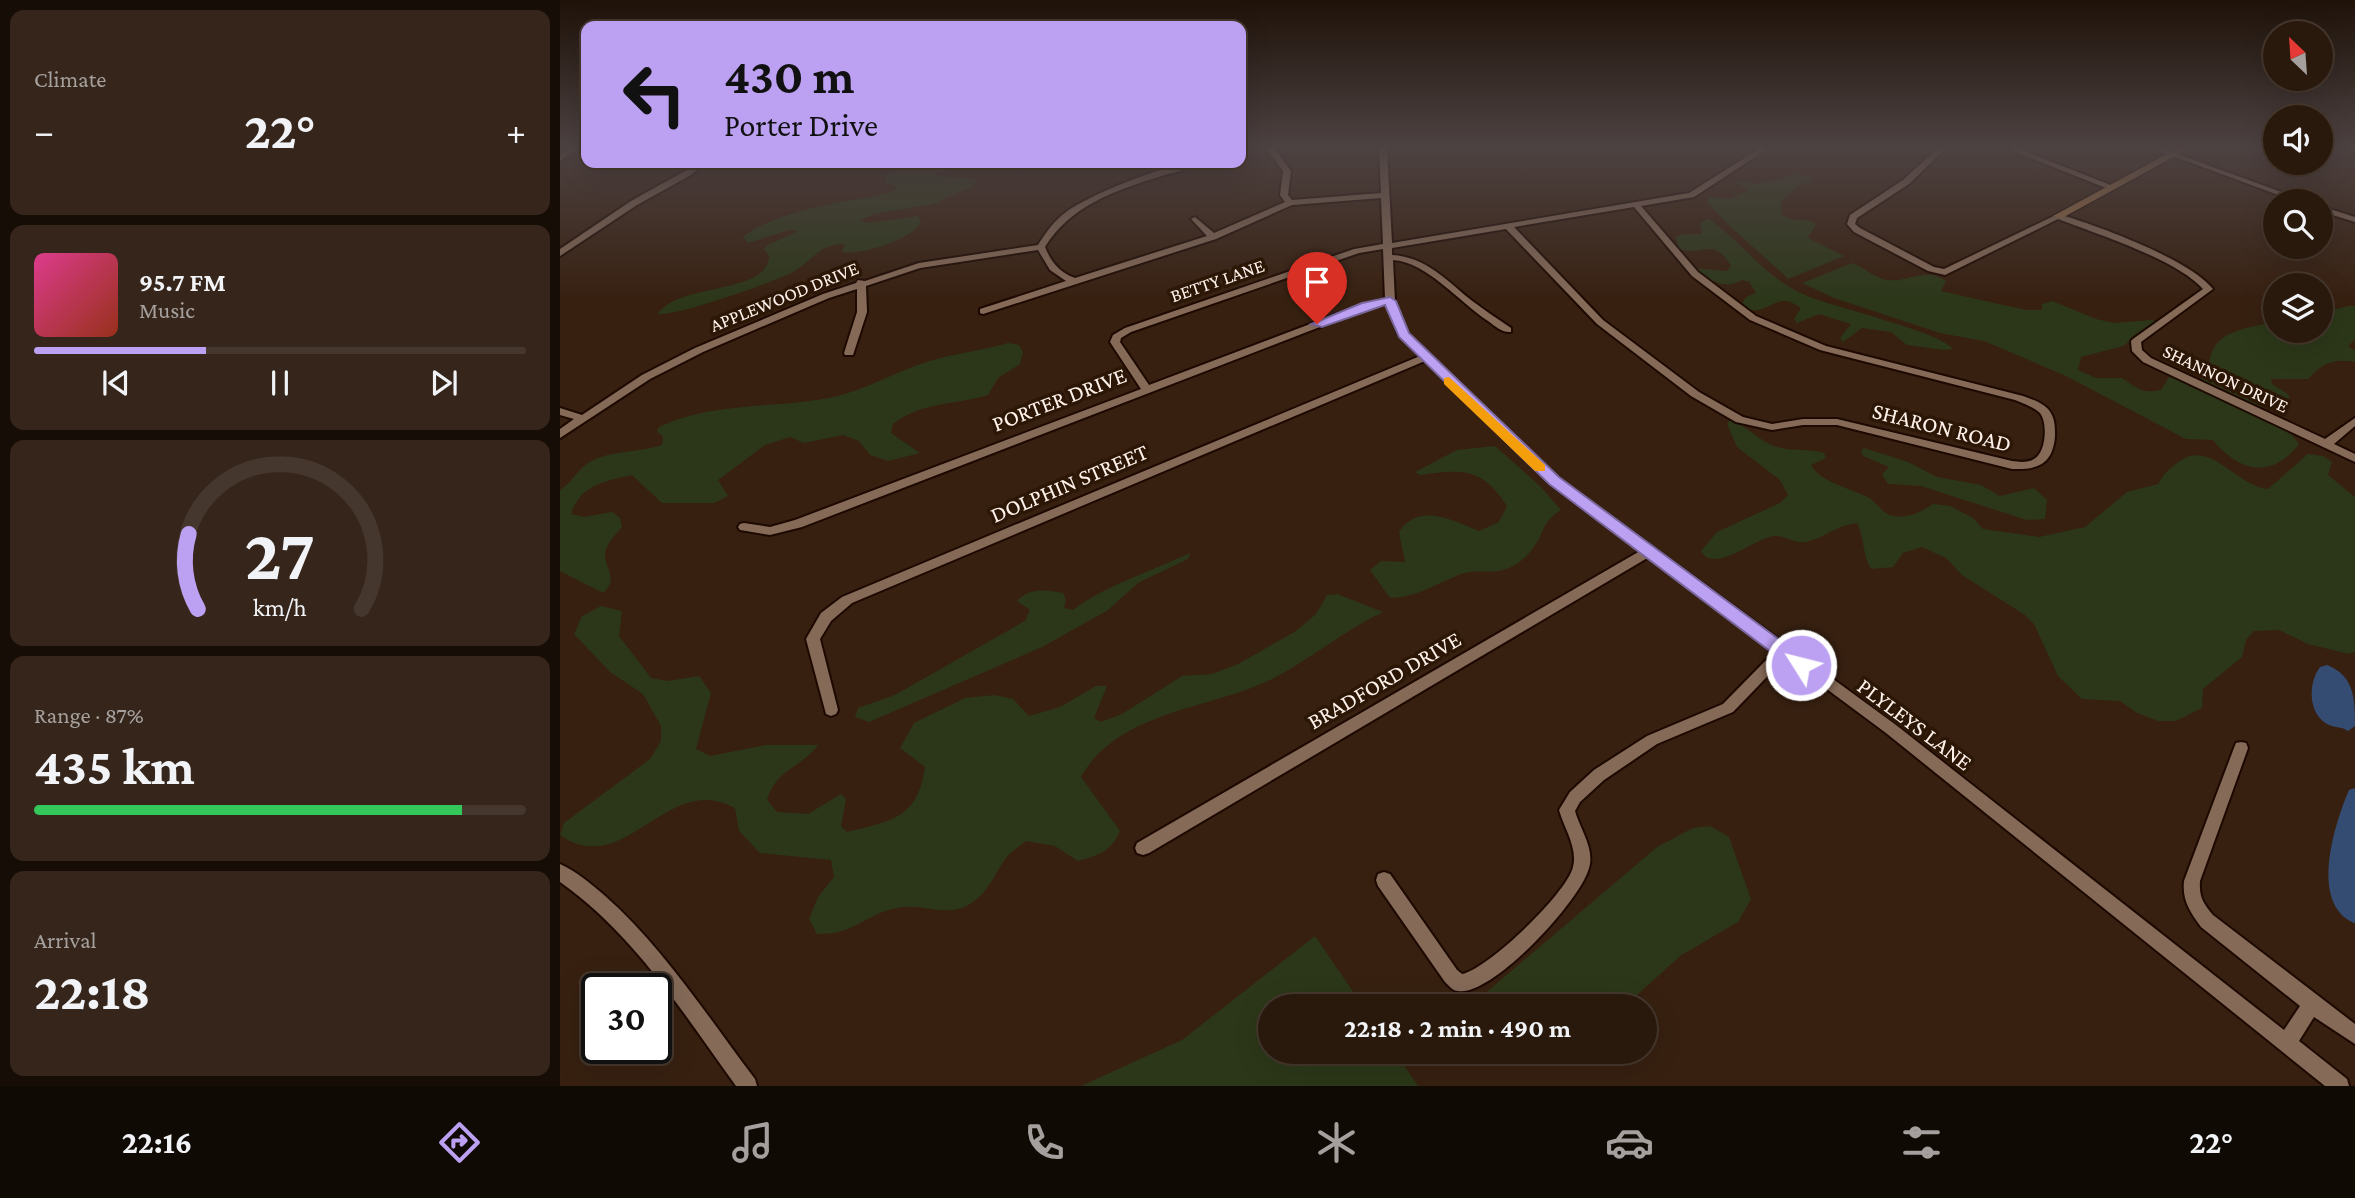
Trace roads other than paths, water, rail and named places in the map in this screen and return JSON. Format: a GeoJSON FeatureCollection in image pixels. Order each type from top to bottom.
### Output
{"type":"FeatureCollection","features":[{"type":"Feature","properties":{"kind":"street"},"geometry":{"type":"LineString","coordinates":[[560,253],[642,199]]}},
{"type":"Feature","properties":{"kind":"street"},"geometry":{"type":"LineString","coordinates":[[1074,281],[1067,280],[1053,269],[1041,247],[1056,223],[1083,204],[1098,199]]}},
{"type":"Feature","properties":{"kind":"street"},"geometry":{"type":"LineString","coordinates":[[1286,199],[1290,204]]}},
{"type":"Feature","properties":{"kind":"street"},"geometry":{"type":"LineString","coordinates":[[983,311],[1213,237],[1290,204],[1346,199]]}},
{"type":"Feature","properties":{"kind":"street","name":"PLYLEYS LANE"},"geometry":{"type":"LineString","coordinates":[[1385,199],[1390,301],[1404,334],[1554,481],[1891,729],[2340,1086]]}},
{"type":"Feature","properties":{"kind":"street"},"geometry":{"type":"LineString","coordinates":[[1389,251],[1669,199]]}},
{"type":"Feature","properties":{"kind":"street"},"geometry":{"type":"LineString","coordinates":[[1880,199],[1853,217],[1852,224],[1857,230],[1931,269],[1945,272],[2059,216],[2088,199]]}},
{"type":"Feature","properties":{"kind":"street","name":"SHARON ROAD"},"geometry":{"type":"LineString","coordinates":[[1509,227],[1600,321],[1695,394],[1740,420],[1772,427],[1803,422],[1837,422],[2012,465],[2033,466],[2044,460],[2048,452],[2048,417],[2034,405],[1823,348],[1753,318],[1695,274],[1637,206]]}},
{"type":"Feature","properties":{"kind":"street"},"geometry":{"type":"LineString","coordinates":[[2333,212],[2355,220]]}},
{"type":"Feature","properties":{"kind":"street","name":"SHANNON DRIVE"},"geometry":{"type":"LineString","coordinates":[[2059,216],[2179,267],[2204,281],[2208,289],[2202,296],[2136,341],[2137,351],[2147,360],[2355,458]]}},
{"type":"Feature","properties":{"kind":"street"},"geometry":{"type":"LineString","coordinates":[[1195,219],[1213,237]]}},
{"type":"Feature","properties":{"kind":"street","name":"APPLEWOOD DRIVE"},"geometry":{"type":"LineString","coordinates":[[560,434],[646,377],[699,350],[861,282],[932,263],[1041,247]]}},
{"type":"Feature","properties":{"kind":"street"},"geometry":{"type":"LineString","coordinates":[[1389,251],[1430,268],[1458,295],[1508,331]]}},
{"type":"Feature","properties":{"kind":"street","name":"BETTY LANE"},"geometry":{"type":"LineString","coordinates":[[1146,388],[1115,342],[1122,333],[1335,258],[1389,251]]}},
{"type":"Feature","properties":{"kind":"street"},"geometry":{"type":"LineString","coordinates":[[849,353],[862,312],[861,282]]}},
{"type":"Feature","properties":{"kind":"street","name":"PORTER DRIVE"},"geometry":{"type":"LineString","coordinates":[[744,527],[770,531],[798,524],[1146,388],[1366,306],[1390,301]]}},
{"type":"Feature","properties":{"kind":"street","name":"DOLPHIN STREET"},"geometry":{"type":"LineString","coordinates":[[831,710],[813,639],[826,617],[847,600],[1425,357]]}},
{"type":"Feature","properties":{"kind":"street"},"geometry":{"type":"LineString","coordinates":[[560,411],[581,418]]}},
{"type":"Feature","properties":{"kind":"street"},"geometry":{"type":"LineString","coordinates":[[2326,444],[2355,421]]}},
{"type":"Feature","properties":{"kind":"street","name":"BRADFORD DRIVE"},"geometry":{"type":"LineString","coordinates":[[1143,848],[1648,552]]}},
{"type":"Feature","properties":{"kind":"street"},"geometry":{"type":"LineString","coordinates":[[1384,880],[1451,976],[1459,983],[1475,979],[1521,943],[1572,889],[1582,869],[1583,851],[1567,810],[1575,797],[1599,775],[1652,740],[1728,708],[1783,651]]}},
{"type":"Feature","properties":{"kind":"street"},"geometry":{"type":"LineString","coordinates":[[2241,748],[2192,881],[2191,894],[2207,921],[2355,1035]]}},
{"type":"Feature","properties":{"kind":"street"},"geometry":{"type":"LineString","coordinates":[[560,872],[588,889],[632,934],[748,1086]]}},
{"type":"Feature","properties":{"kind":"street"},"geometry":{"type":"LineString","coordinates":[[2287,1043],[2312,1004]]}},
{"type":"Feature","properties":{"kind":"water"},"geometry":{"type":"Polygon","coordinates":[[[2327,665],[2343,676],[2352,690],[2355,726],[2348,731],[2327,724],[2316,713],[2313,705],[2313,681],[2320,667],[2327,665]]]}},
{"type":"Feature","properties":{"kind":"water"},"geometry":{"type":"Polygon","coordinates":[[[2355,788],[2354,923],[2340,913],[2332,899],[2329,862],[2337,823],[2349,790],[2355,788]]]}}]}
